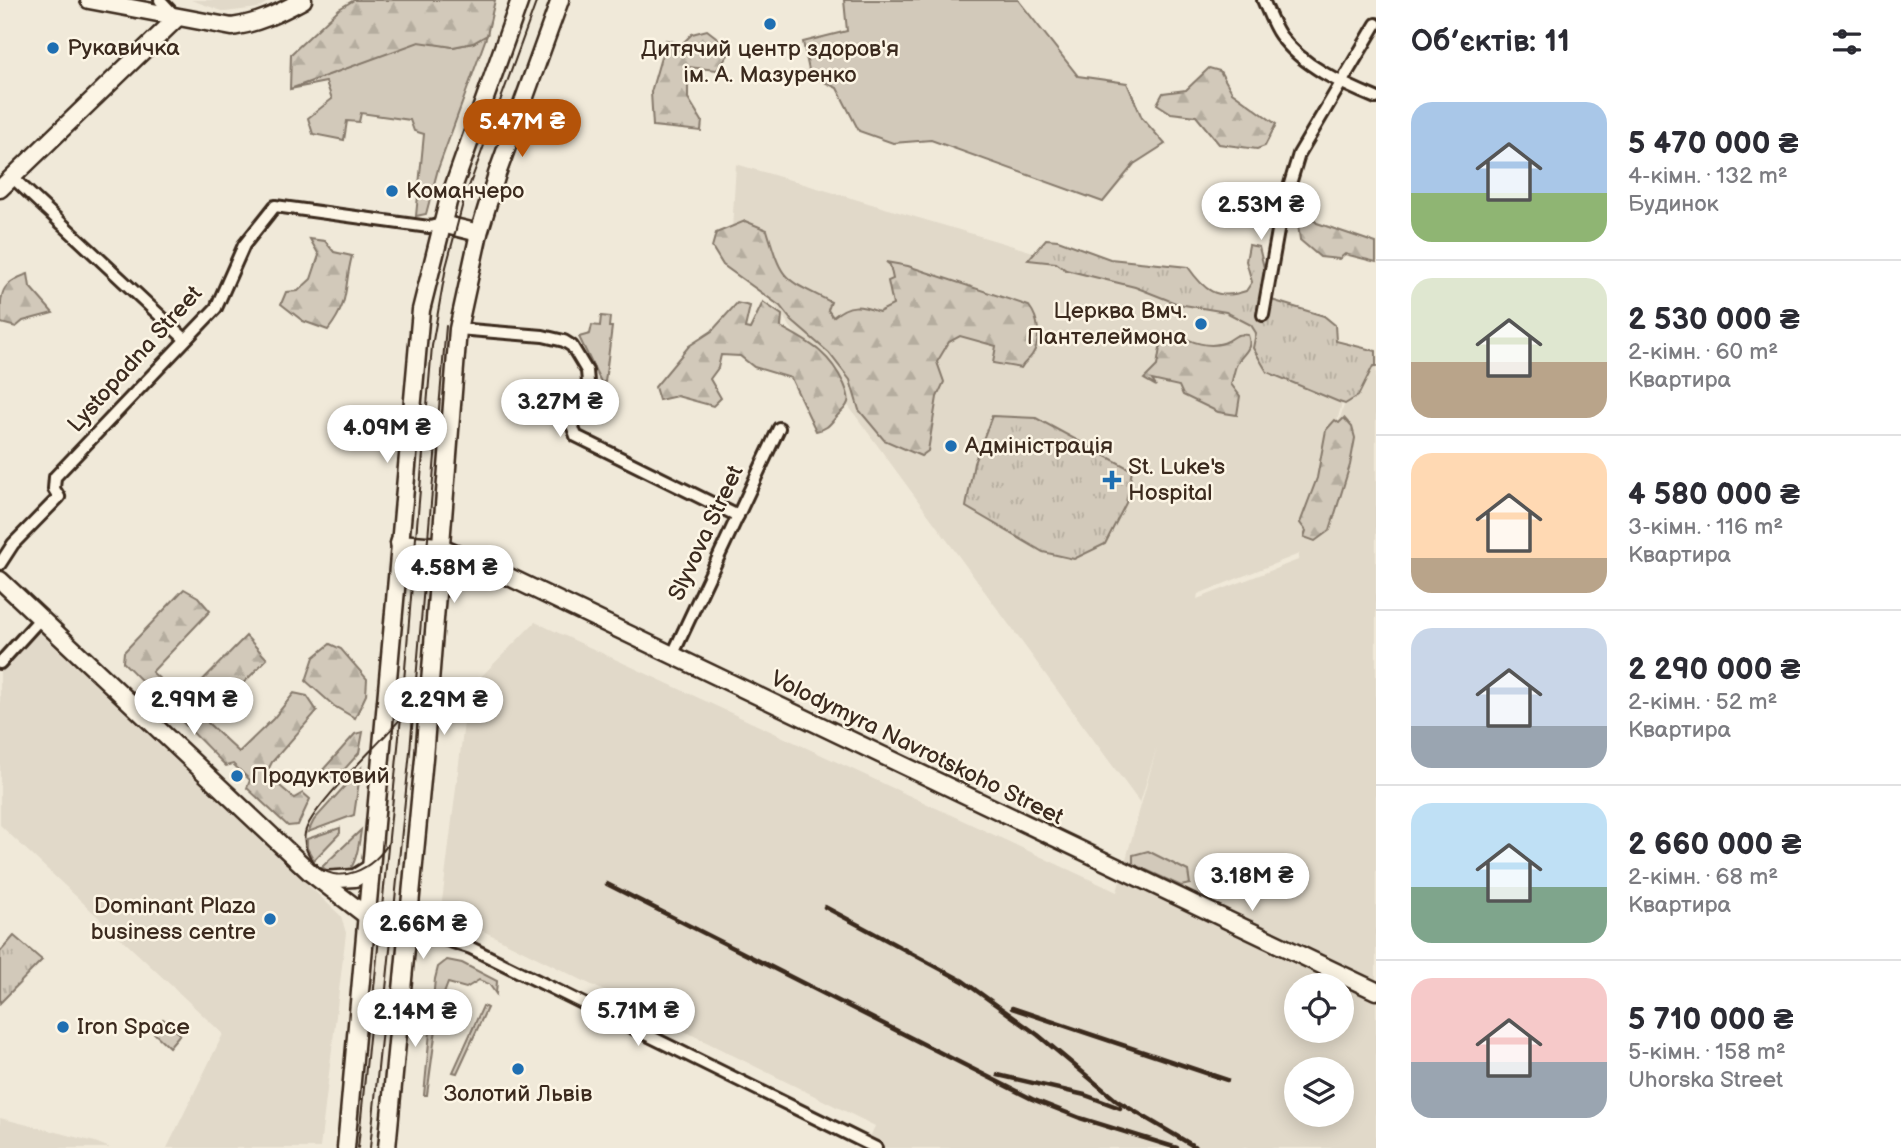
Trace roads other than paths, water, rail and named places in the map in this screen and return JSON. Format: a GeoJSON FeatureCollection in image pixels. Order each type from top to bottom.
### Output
{"type":"FeatureCollection","features":[{"type":"Feature","properties":{"kind":"main road"},"geometry":{"type":"LineString","coordinates":[[89,0],[177,19],[232,27],[253,24],[303,0]]}},
{"type":"Feature","properties":{"kind":"main road"},"geometry":{"type":"LineString","coordinates":[[346,1148],[421,310],[442,224],[520,0]]}},
{"type":"Feature","properties":{"kind":"main road"},"geometry":{"type":"LineString","coordinates":[[387,1148],[458,328],[479,233],[559,0]]}},
{"type":"Feature","properties":{"kind":"main road"},"geometry":{"type":"LineString","coordinates":[[6,183],[177,19]]}},
{"type":"Feature","properties":{"kind":"main road"},"geometry":{"type":"LineString","coordinates":[[442,224],[479,233]]}},
{"type":"Feature","properties":{"kind":"main road"},"geometry":{"type":"LineString","coordinates":[[399,543],[439,546]]}},
{"type":"Feature","properties":{"kind":"main road","name":"Volodymyra Navrotskoho Street"},"geometry":{"type":"LineString","coordinates":[[439,546],[1376,991]]}},
{"type":"Feature","properties":{"kind":"main road"},"geometry":{"type":"LineString","coordinates":[[0,580],[321,880],[368,917],[407,927]]}},
{"type":"Feature","properties":{"kind":"main road"},"geometry":{"type":"LineString","coordinates":[[321,880],[355,878],[371,868]]}},
{"type":"Feature","properties":{"kind":"street"},"geometry":{"type":"LineString","coordinates":[[160,0],[177,19]]}},
{"type":"Feature","properties":{"kind":"street"},"geometry":{"type":"LineString","coordinates":[[1263,0],[1280,36],[1308,62],[1340,83],[1376,98]]}},
{"type":"Feature","properties":{"kind":"street"},"geometry":{"type":"LineString","coordinates":[[1263,315],[1282,214],[1299,154],[1376,24]]}},
{"type":"Feature","properties":{"kind":"street"},"geometry":{"type":"LineString","coordinates":[[6,183],[186,338]]}},
{"type":"Feature","properties":{"kind":"street","name":"Lystopadna Street"},"geometry":{"type":"LineString","coordinates":[[0,564],[13,544],[59,497],[54,489],[55,477],[216,308],[244,245],[275,206],[429,227],[442,224]]}},
{"type":"Feature","properties":{"kind":"street"},"geometry":{"type":"LineString","coordinates":[[458,328],[564,341],[579,353],[587,371],[588,382],[571,422],[576,436],[737,516]]}},
{"type":"Feature","properties":{"kind":"street","name":"Slyvova Street"},"geometry":{"type":"LineString","coordinates":[[672,656],[779,428]]}},
{"type":"Feature","properties":{"kind":"street"},"geometry":{"type":"LineString","coordinates":[[0,663],[41,618]]}},
{"type":"Feature","properties":{"kind":"street"},"geometry":{"type":"LineString","coordinates":[[407,927],[471,948],[876,1148]]}},
{"type":"Feature","properties":{"kind":"tram line"},"geometry":{"type":"LineString","coordinates":[[358,1148],[401,717],[432,346],[446,267],[463,203],[537,0]]}},
{"type":"Feature","properties":{"kind":"tram line"},"geometry":{"type":"LineString","coordinates":[[370,1148],[410,751],[446,326]]}},
{"type":"Feature","properties":{"kind":"tram line"},"geometry":{"type":"LineString","coordinates":[[389,842],[375,860],[365,867],[355,872],[333,874],[314,862],[306,849],[305,833],[319,807],[402,717]]}},
{"type":"Feature","properties":{"kind":"railway"},"geometry":{"type":"LineString","coordinates":[[607,884],[1032,1099],[1080,1118],[1177,1148]]}},
{"type":"Feature","properties":{"kind":"railway"},"geometry":{"type":"LineString","coordinates":[[825,907],[963,981],[1038,1035],[1117,1101],[1197,1148]]}},
{"type":"Feature","properties":{"kind":"railway"},"geometry":{"type":"LineString","coordinates":[[1012,1008],[1227,1080]]}},
{"type":"Feature","properties":{"kind":"railway"},"geometry":{"type":"LineString","coordinates":[[998,1075],[1085,1095],[1120,1108]]}},
{"type":"Feature","properties":{"kind":"place","name":"Дитячий центр здоров'я ім. А. Мазуренко"},"geometry":{"type":"Point","coordinates":[770,24]}},
{"type":"Feature","properties":{"kind":"place","name":"Рукавичка"},"geometry":{"type":"Point","coordinates":[53,48]}},
{"type":"Feature","properties":{"kind":"place","name":"Команчеро"},"geometry":{"type":"Point","coordinates":[392,191]}},
{"type":"Feature","properties":{"kind":"place","name":"Церква Вмч. Пантелеймона"},"geometry":{"type":"Point","coordinates":[1201,324]}},
{"type":"Feature","properties":{"kind":"place","name":"Адміністрація"},"geometry":{"type":"Point","coordinates":[951,446]}},
{"type":"Feature","properties":{"kind":"place","name":"St. Luke's Hospital"},"geometry":{"type":"Point","coordinates":[1112,480]}},
{"type":"Feature","properties":{"kind":"place","name":"Продуктовий"},"geometry":{"type":"Point","coordinates":[237,776]}},
{"type":"Feature","properties":{"kind":"place","name":"Dominant Plaza business centre"},"geometry":{"type":"Point","coordinates":[270,919]}},
{"type":"Feature","properties":{"kind":"place","name":"Iron Space"},"geometry":{"type":"Point","coordinates":[63,1027]}},
{"type":"Feature","properties":{"kind":"place","name":"Золотий Львів"},"geometry":{"type":"Point","coordinates":[518,1069]}}]}
